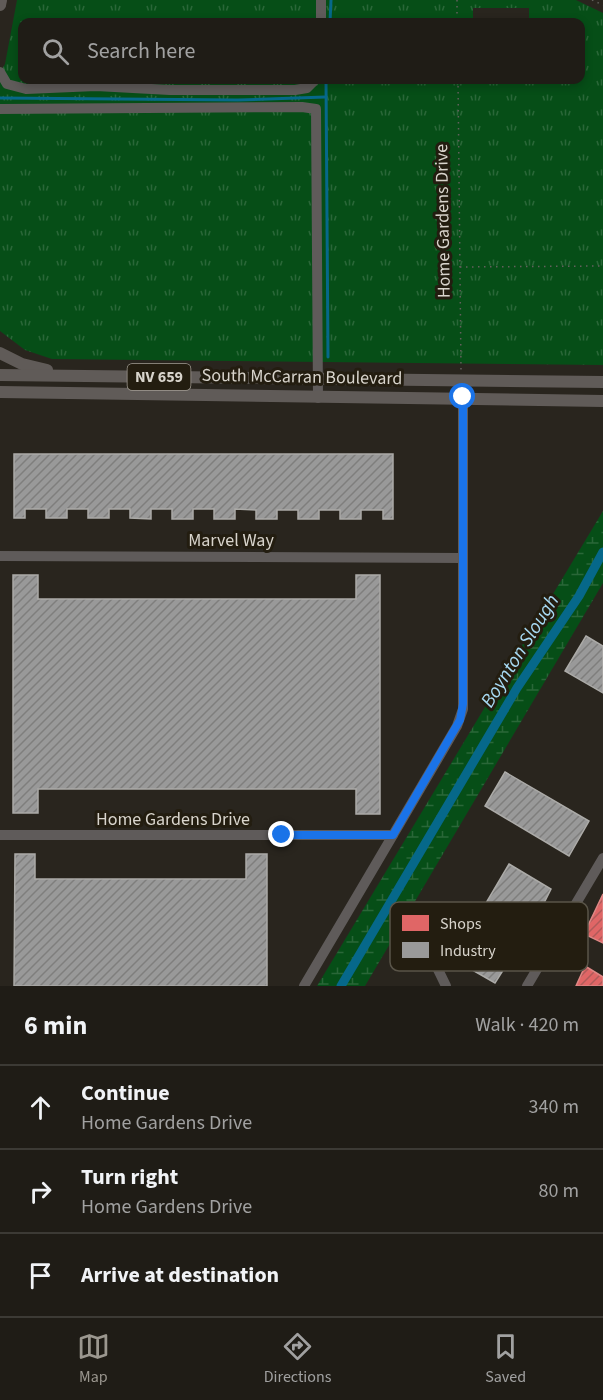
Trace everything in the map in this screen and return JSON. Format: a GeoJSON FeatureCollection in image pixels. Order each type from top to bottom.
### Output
{"type":"FeatureCollection","features":[{"type":"Feature","properties":{"kind":"main road"},"geometry":{"type":"LineString","coordinates":[[0,5],[1,0]]}},
{"type":"Feature","properties":{"kind":"main road"},"geometry":{"type":"LineString","coordinates":[[0,353],[22,364],[72,376]]}},
{"type":"Feature","properties":{"kind":"main road","name":"South McCarran Boulevard"},"geometry":{"type":"LineString","coordinates":[[0,375],[603,381]]}},
{"type":"Feature","properties":{"kind":"main road"},"geometry":{"type":"LineString","coordinates":[[463,397],[481,388],[603,387]]}},
{"type":"Feature","properties":{"kind":"main road","name":"South McCarran Boulevard"},"geometry":{"type":"LineString","coordinates":[[1,392],[603,400]]}},
{"type":"Feature","properties":{"kind":"street"},"geometry":{"type":"LineString","coordinates":[[321,0],[321,18]]}},
{"type":"Feature","properties":{"kind":"street"},"geometry":{"type":"LineString","coordinates":[[0,72],[7,84],[26,88],[96,86],[295,90],[307,88],[311,84]]}},
{"type":"Feature","properties":{"kind":"street"},"geometry":{"type":"LineString","coordinates":[[0,109],[302,106],[316,109],[318,396]]}},
{"type":"Feature","properties":{"kind":"street"},"geometry":{"type":"LineString","coordinates":[[304,986],[462,714],[463,397]]}},
{"type":"Feature","properties":{"kind":"street","name":"Marvel Way"},"geometry":{"type":"LineString","coordinates":[[0,556],[463,558]]}},
{"type":"Feature","properties":{"kind":"street","name":"Home Gardens Drive"},"geometry":{"type":"LineString","coordinates":[[0,835],[393,835]]}},
{"type":"Feature","properties":{"kind":"street"},"geometry":{"type":"LineString","coordinates":[[577,902],[603,858]]}},
{"type":"Feature","properties":{"kind":"street"},"geometry":{"type":"LineString","coordinates":[[439,971],[446,986]]}},
{"type":"Feature","properties":{"kind":"street"},"geometry":{"type":"LineString","coordinates":[[527,986],[536,971]]}},
{"type":"Feature","properties":{"kind":"path"},"geometry":{"type":"LineString","coordinates":[[457,0],[457,18]]}},
{"type":"Feature","properties":{"kind":"path"},"geometry":{"type":"LineString","coordinates":[[592,0],[603,5]]}},
{"type":"Feature","properties":{"kind":"path","name":"Home Gardens Drive"},"geometry":{"type":"LineString","coordinates":[[458,84],[461,363]]}},
{"type":"Feature","properties":{"kind":"path"},"geometry":{"type":"LineString","coordinates":[[460,267],[603,266]]}},
{"type":"Feature","properties":{"kind":"green space"},"geometry":{"type":"Polygon","coordinates":[[[17,0],[576,0],[603,13],[603,365],[52,359],[25,350],[0,331],[0,73],[5,64],[17,0]]]}},
{"type":"Feature","properties":{"kind":"green space"},"geometry":{"type":"Polygon","coordinates":[[[603,511],[603,583],[415,902],[390,902],[390,944],[365,986],[317,986],[603,511]]]}},
{"type":"Feature","properties":{"kind":"building: Shops"},"geometry":{"type":"Polygon","coordinates":[[[603,894],[603,943],[588,936],[588,926],[603,894]]]}},
{"type":"Feature","properties":{"kind":"building: Shops"},"geometry":{"type":"Polygon","coordinates":[[[588,968],[603,977],[603,986],[576,986],[583,971],[588,971],[588,968]]]}},
{"type":"Feature","properties":{"kind":"building: Industry"},"geometry":{"type":"Polygon","coordinates":[[[14,454],[393,454],[393,519],[383,519],[383,510],[361,510],[361,519],[340,519],[340,510],[319,510],[319,519],[298,519],[298,510],[277,510],[277,519],[256,519],[256,510],[235,509],[235,519],[214,519],[214,509],[193,509],[193,519],[172,519],[172,509],[151,509],[151,519],[130,518],[130,509],[109,509],[109,518],[88,518],[88,509],[67,509],[67,518],[46,518],[46,509],[25,509],[25,518],[14,518],[14,454]]]}},
{"type":"Feature","properties":{"kind":"building: Industry"},"geometry":{"type":"Polygon","coordinates":[[[13,575],[38,575],[38,599],[356,599],[356,575],[380,575],[380,814],[356,814],[356,789],[38,789],[38,813],[13,813],[13,575]]]}},
{"type":"Feature","properties":{"kind":"building: Industry"},"geometry":{"type":"Polygon","coordinates":[[[586,636],[603,646],[603,693],[565,671],[586,636]]]}},
{"type":"Feature","properties":{"kind":"building: Industry"},"geometry":{"type":"Polygon","coordinates":[[[505,772],[589,821],[569,856],[485,806],[505,772]]]}},
{"type":"Feature","properties":{"kind":"building: Industry"},"geometry":{"type":"Polygon","coordinates":[[[15,854],[35,854],[35,879],[246,879],[246,854],[267,854],[267,986],[14,986],[15,854]]]}},
{"type":"Feature","properties":{"kind":"building: Industry"},"geometry":{"type":"Polygon","coordinates":[[[509,864],[551,889],[544,902],[487,902],[509,864]]]}},
{"type":"Feature","properties":{"kind":"building: Industry"},"geometry":{"type":"Polygon","coordinates":[[[474,971],[503,971],[495,983],[474,971]]]}},
{"type":"Feature","properties":{"kind":"waterway"},"geometry":{"type":"LineString","coordinates":[[330,18],[331,0]]}},
{"type":"Feature","properties":{"kind":"waterway"},"geometry":{"type":"LineString","coordinates":[[326,84],[328,357]]}},
{"type":"Feature","properties":{"kind":"waterway"},"geometry":{"type":"LineString","coordinates":[[0,98],[238,100],[325,97]]}},
{"type":"Feature","properties":{"kind":"waterway","name":"Boynton Slough"},"geometry":{"type":"LineString","coordinates":[[391,902],[517,688],[579,596],[603,552]]}},
{"type":"Feature","properties":{"kind":"waterway","name":"Boynton Slough"},"geometry":{"type":"LineString","coordinates":[[341,986],[390,903]]}},
{"type":"Feature","properties":{"kind":"route"},"geometry":{"type":"LineString","coordinates":[[282,835],[393,835],[460,720],[463,709],[463,397]]}}]}
